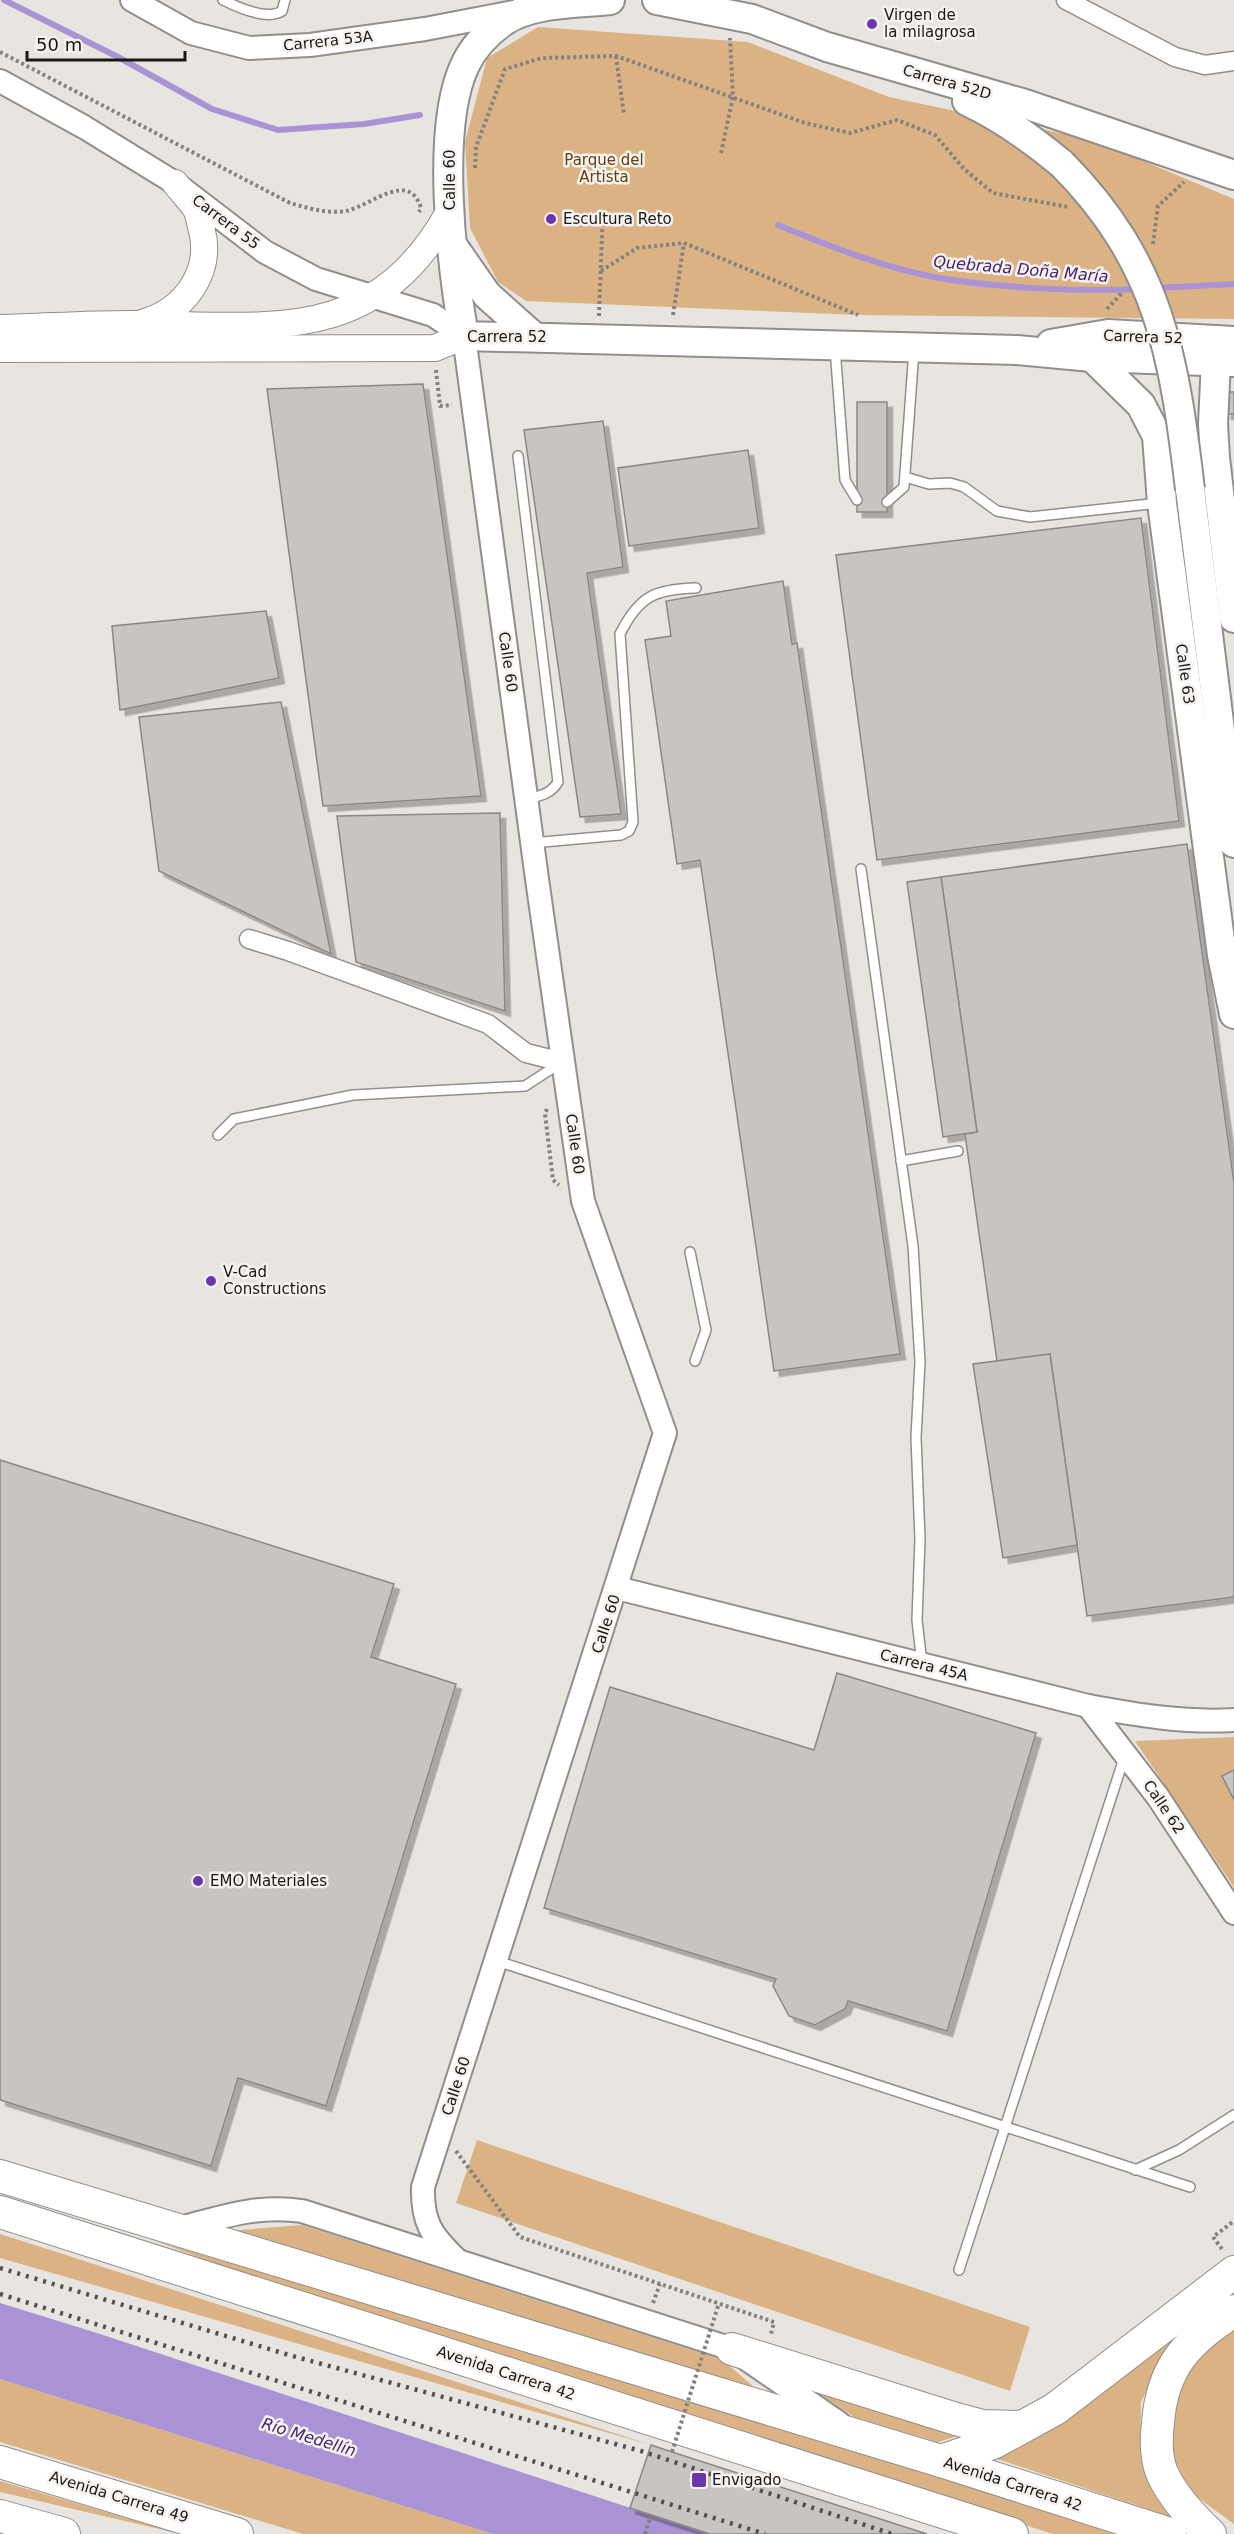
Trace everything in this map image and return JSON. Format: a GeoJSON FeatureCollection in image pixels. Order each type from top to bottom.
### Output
{"type":"FeatureCollection","features":[{"type":"Feature","properties":{"kind":"highway","name":"Avenida Carrera 42"},"geometry":{"type":"LineString","coordinates":[[0,2176],[855,2434],[1170,2534]]}},
{"type":"Feature","properties":{"kind":"highway","name":"Avenida Carrera 42"},"geometry":{"type":"LineString","coordinates":[[0,2212],[1012,2534]]}},
{"type":"Feature","properties":{"kind":"highway"},"geometry":{"type":"LineString","coordinates":[[941,2461],[993,2443],[1026,2427],[1055,2409],[1234,2272]]}},
{"type":"Feature","properties":{"kind":"highway"},"geometry":{"type":"LineString","coordinates":[[1210,2534],[1172,2492],[1161,2471],[1157,2451],[1159,2410],[1162,2390],[1172,2367],[1210,2326],[1234,2311]]}},
{"type":"Feature","properties":{"kind":"highway"},"geometry":{"type":"LineString","coordinates":[[732,2349],[982,2426],[1026,2427]]}},
{"type":"Feature","properties":{"kind":"highway","name":"Avenida Carrera 49"},"geometry":{"type":"LineString","coordinates":[[0,2462],[237,2534]]}},
{"type":"Feature","properties":{"kind":"highway"},"geometry":{"type":"LineString","coordinates":[[0,2516],[65,2533]]}},
{"type":"Feature","properties":{"kind":"main road"},"geometry":{"type":"LineString","coordinates":[[532,9],[610,0]]}},
{"type":"Feature","properties":{"kind":"main road","name":"Carrera 52D"},"geometry":{"type":"LineString","coordinates":[[657,0],[762,23],[827,47],[1025,104],[1234,175]]}},
{"type":"Feature","properties":{"kind":"main road","name":"Calle 60"},"geometry":{"type":"LineString","coordinates":[[464,336],[449,213],[450,142],[456,92],[465,64],[482,39],[505,21],[532,9]]}},
{"type":"Feature","properties":{"kind":"main road"},"geometry":{"type":"LineString","coordinates":[[827,47],[945,91],[998,116],[1062,164],[1106,212],[1124,239],[1144,278],[1168,349],[1182,418],[1234,843]]}},
{"type":"Feature","properties":{"kind":"main road"},"geometry":{"type":"LineString","coordinates":[[139,324],[157,319],[180,303],[197,280],[203,262],[205,243],[197,210],[175,183]]}},
{"type":"Feature","properties":{"kind":"main road"},"geometry":{"type":"LineString","coordinates":[[0,328],[139,324],[301,324],[341,314],[374,297],[419,260],[449,213]]}},
{"type":"Feature","properties":{"kind":"main road"},"geometry":{"type":"LineString","coordinates":[[453,244],[487,296],[534,337]]}},
{"type":"Feature","properties":{"kind":"main road","name":"Carrera 52"},"geometry":{"type":"LineString","coordinates":[[1017,350],[1108,334],[1225,351]]}},
{"type":"Feature","properties":{"kind":"main road","name":"Carrera 52"},"geometry":{"type":"LineString","coordinates":[[0,349],[435,348],[464,336],[1017,350],[1092,357],[1225,351]]}},
{"type":"Feature","properties":{"kind":"main road"},"geometry":{"type":"LineString","coordinates":[[1225,351],[1218,424],[1220,499],[1234,618]]}},
{"type":"Feature","properties":{"kind":"main road","name":"Calle 63"},"geometry":{"type":"LineString","coordinates":[[1092,357],[1141,405],[1156,436],[1162,502],[1221,943],[1234,1014]]}},
{"type":"Feature","properties":{"kind":"main road"},"geometry":{"type":"LineString","coordinates":[[1156,436],[1179,456],[1194,457],[1218,424]]}},
{"type":"Feature","properties":{"kind":"main road"},"geometry":{"type":"LineString","coordinates":[[1162,502],[1179,488],[1193,484],[1208,486],[1220,499]]}},
{"type":"Feature","properties":{"kind":"street","name":"Carrera 53A"},"geometry":{"type":"LineString","coordinates":[[132,0],[191,33],[249,48],[310,45],[532,9]]}},
{"type":"Feature","properties":{"kind":"street"},"geometry":{"type":"LineString","coordinates":[[1066,0],[1175,57],[1205,65],[1234,61]]}},
{"type":"Feature","properties":{"kind":"street","name":"Carrera 55"},"geometry":{"type":"LineString","coordinates":[[0,81],[84,127],[175,183],[265,252],[316,279],[433,315],[464,336]]}},
{"type":"Feature","properties":{"kind":"street","name":"Calle 60"},"geometry":{"type":"LineString","coordinates":[[456,2259],[437,2241],[427,2224],[423,2206],[423,2187],[665,1433],[583,1201],[556,1066],[532,843],[464,336]]}},
{"type":"Feature","properties":{"kind":"street"},"geometry":{"type":"LineString","coordinates":[[249,939],[488,1024],[526,1053],[556,1066]]}},
{"type":"Feature","properties":{"kind":"street","name":"Carrera 45A"},"geometry":{"type":"LineString","coordinates":[[617,1588],[1088,1706],[1147,1717],[1200,1722],[1234,1720]]}},
{"type":"Feature","properties":{"kind":"street","name":"Calle 62"},"geometry":{"type":"LineString","coordinates":[[1088,1706],[1126,1753],[1234,1913]]}},
{"type":"Feature","properties":{"kind":"street","name":"Avenida Carrera 42"},"geometry":{"type":"LineString","coordinates":[[176,2229],[253,2208],[279,2207],[302,2211],[732,2349],[855,2434]]}},
{"type":"Feature","properties":{"kind":"lane"},"geometry":{"type":"LineString","coordinates":[[223,0],[242,9],[275,15],[282,11],[285,0]]}},
{"type":"Feature","properties":{"kind":"lane"},"geometry":{"type":"LineString","coordinates":[[835,345],[845,480],[857,500]]}},
{"type":"Feature","properties":{"kind":"lane"},"geometry":{"type":"LineString","coordinates":[[887,502],[904,487],[915,347]]}},
{"type":"Feature","properties":{"kind":"lane"},"geometry":{"type":"LineString","coordinates":[[518,456],[558,782],[545,794],[526,799]]}},
{"type":"Feature","properties":{"kind":"lane"},"geometry":{"type":"LineString","coordinates":[[905,477],[929,484],[950,483],[964,487],[998,511],[1030,517],[1162,502]]}},
{"type":"Feature","properties":{"kind":"lane"},"geometry":{"type":"LineString","coordinates":[[532,843],[621,835],[629,831],[633,822],[620,634],[633,610],[650,596],[668,588],[696,588]]}},
{"type":"Feature","properties":{"kind":"lane"},"geometry":{"type":"LineString","coordinates":[[861,869],[913,1246],[920,1362],[916,1437],[920,1539],[917,1620],[922,1664]]}},
{"type":"Feature","properties":{"kind":"lane"},"geometry":{"type":"LineString","coordinates":[[218,1135],[234,1119],[352,1095],[525,1086],[556,1066]]}},
{"type":"Feature","properties":{"kind":"lane"},"geometry":{"type":"LineString","coordinates":[[901,1161],[958,1151]]}},
{"type":"Feature","properties":{"kind":"lane"},"geometry":{"type":"LineString","coordinates":[[690,1252],[706,1330],[695,1361]]}},
{"type":"Feature","properties":{"kind":"lane"},"geometry":{"type":"LineString","coordinates":[[959,2270],[1126,1753]]}},
{"type":"Feature","properties":{"kind":"lane"},"geometry":{"type":"LineString","coordinates":[[497,1961],[1190,2187]]}},
{"type":"Feature","properties":{"kind":"lane"},"geometry":{"type":"LineString","coordinates":[[1135,2169],[1179,2150],[1234,2115]]}},
{"type":"Feature","properties":{"kind":"path"},"geometry":{"type":"LineString","coordinates":[[721,153],[733,97],[729,14]]}},
{"type":"Feature","properties":{"kind":"path"},"geometry":{"type":"LineString","coordinates":[[0,52],[290,203],[318,211],[345,211],[366,205],[395,189],[403,189],[412,192],[421,207]]}},
{"type":"Feature","properties":{"kind":"path"},"geometry":{"type":"LineString","coordinates":[[616,56],[624,115]]}},
{"type":"Feature","properties":{"kind":"path"},"geometry":{"type":"LineString","coordinates":[[475,170],[476,147],[505,69],[542,58],[616,56],[805,123],[850,133],[897,120],[935,135],[964,169],[993,193],[1071,208]]}},
{"type":"Feature","properties":{"kind":"path"},"geometry":{"type":"LineString","coordinates":[[599,316],[603,209]]}},
{"type":"Feature","properties":{"kind":"path"},"geometry":{"type":"LineString","coordinates":[[601,271],[637,248],[684,243],[858,315]]}},
{"type":"Feature","properties":{"kind":"path"},"geometry":{"type":"LineString","coordinates":[[673,315],[684,243]]}},
{"type":"Feature","properties":{"kind":"path"},"geometry":{"type":"LineString","coordinates":[[1103,312],[1123,290]]}},
{"type":"Feature","properties":{"kind":"path"},"geometry":{"type":"LineString","coordinates":[[556,1066],[553,1097],[545,1114],[553,1180],[561,1188]]}},
{"type":"Feature","properties":{"kind":"path"},"geometry":{"type":"LineString","coordinates":[[441,2132],[520,2237],[774,2322]]}},
{"type":"Feature","properties":{"kind":"path"},"geometry":{"type":"LineString","coordinates":[[1213,2237],[1234,2221]]}},
{"type":"Feature","properties":{"kind":"path"},"geometry":{"type":"LineString","coordinates":[[672,2452],[719,2303]]}},
{"type":"Feature","properties":{"kind":"path"},"geometry":{"type":"LineString","coordinates":[[645,2534],[651,2515]]}},
{"type":"Feature","properties":{"kind":"green space","name":"Parque del Artista"},"geometry":{"type":"Polygon","coordinates":[[[538,27],[748,42],[889,97],[1093,140],[1234,199],[1234,319],[858,315],[526,301],[498,282],[470,228],[465,142],[487,58],[538,27]]]}},
{"type":"Feature","properties":{"kind":"green space"},"geometry":{"type":"Polygon","coordinates":[[[1234,1737],[1234,1887],[1135,1741],[1234,1737]]]}},
{"type":"Feature","properties":{"kind":"green space"},"geometry":{"type":"Polygon","coordinates":[[[477,2140],[1030,2327],[1010,2391],[456,2203],[477,2140]]]}},
{"type":"Feature","properties":{"kind":"green space"},"geometry":{"type":"Polygon","coordinates":[[[302,2225],[723,2360],[754,2387],[227,2231],[302,2225]]]}},
{"type":"Feature","properties":{"kind":"green space"},"geometry":{"type":"Polygon","coordinates":[[[0,2234],[66,2255],[651,2445],[0,2258],[0,2234]]]}},
{"type":"Feature","properties":{"kind":"green space"},"geometry":{"type":"Polygon","coordinates":[[[153,2240],[854,2449],[1122,2534],[1053,2534],[328,2306],[153,2240]]]}},
{"type":"Feature","properties":{"kind":"green space"},"geometry":{"type":"Polygon","coordinates":[[[1234,2287],[1234,2295],[1170,2344],[1141,2402],[1140,2449],[1172,2517],[997,2459],[1044,2434],[1234,2287]]]}},
{"type":"Feature","properties":{"kind":"green space"},"geometry":{"type":"Polygon","coordinates":[[[1234,2325],[1234,2524],[1193,2494],[1169,2452],[1176,2384],[1198,2353],[1234,2325]]]}},
{"type":"Feature","properties":{"kind":"green space"},"geometry":{"type":"Polygon","coordinates":[[[0,2379],[493,2534],[303,2534],[0,2442],[0,2379]]]}},
{"type":"Feature","properties":{"kind":"green space"},"geometry":{"type":"Polygon","coordinates":[[[811,2388],[964,2434],[938,2442],[854,2417],[811,2388]]]}},
{"type":"Feature","properties":{"kind":"green space"},"geometry":{"type":"Polygon","coordinates":[[[0,2481],[181,2534],[0,2492],[0,2481]]]}},
{"type":"Feature","properties":{"kind":"water","name":"Río Medellín"},"geometry":{"type":"Polygon","coordinates":[[[0,2303],[710,2534],[493,2534],[0,2379],[0,2303]]]}},
{"type":"Feature","properties":{"kind":"building"},"geometry":{"type":"Polygon","coordinates":[[[423,384],[481,796],[323,806],[267,389],[423,384]]]}},
{"type":"Feature","properties":{"kind":"building"},"geometry":{"type":"Polygon","coordinates":[[[1226,392],[1234,392],[1234,414],[1226,414],[1226,392]]]}},
{"type":"Feature","properties":{"kind":"building"},"geometry":{"type":"Polygon","coordinates":[[[857,402],[887,402],[887,512],[857,512],[857,402]]]}},
{"type":"Feature","properties":{"kind":"building"},"geometry":{"type":"Polygon","coordinates":[[[603,421],[623,567],[587,573],[621,814],[580,817],[524,430],[603,421]]]}},
{"type":"Feature","properties":{"kind":"building"},"geometry":{"type":"Polygon","coordinates":[[[748,450],[759,528],[629,546],[618,468],[748,450]]]}},
{"type":"Feature","properties":{"kind":"building"},"geometry":{"type":"Polygon","coordinates":[[[1141,518],[1179,821],[877,860],[836,555],[1141,518]]]}},
{"type":"Feature","properties":{"kind":"building"},"geometry":{"type":"Polygon","coordinates":[[[783,581],[792,644],[797,643],[900,1354],[774,1371],[700,860],[677,864],[645,640],[671,636],[666,601],[783,581]]]}},
{"type":"Feature","properties":{"kind":"building"},"geometry":{"type":"Polygon","coordinates":[[[266,611],[279,678],[120,710],[112,626],[266,611]]]}},
{"type":"Feature","properties":{"kind":"building"},"geometry":{"type":"Polygon","coordinates":[[[281,702],[331,954],[159,871],[139,717],[281,702]]]}},
{"type":"Feature","properties":{"kind":"building"},"geometry":{"type":"Polygon","coordinates":[[[500,813],[505,1011],[356,962],[337,816],[500,813]]]}},
{"type":"Feature","properties":{"kind":"building"},"geometry":{"type":"Polygon","coordinates":[[[1187,844],[1234,1183],[1234,1597],[1087,1616],[1050,1354],[997,1361],[965,1134],[977,1132],[941,877],[1187,844]]]}},
{"type":"Feature","properties":{"kind":"building"},"geometry":{"type":"Polygon","coordinates":[[[941,877],[977,1132],[943,1137],[907,882],[941,877]]]}},
{"type":"Feature","properties":{"kind":"building"},"geometry":{"type":"Polygon","coordinates":[[[1050,1354],[1077,1545],[1003,1558],[973,1364],[1050,1354]]]}},
{"type":"Feature","properties":{"kind":"building","name":"EMO Materiales"},"geometry":{"type":"Polygon","coordinates":[[[0,1460],[394,1584],[371,1657],[456,1684],[326,2106],[238,2078],[211,2166],[0,2100],[0,1460]]]}},
{"type":"Feature","properties":{"kind":"building"},"geometry":{"type":"Polygon","coordinates":[[[837,1673],[1036,1733],[947,2031],[848,2001],[845,2009],[815,2025],[789,2016],[773,1986],[776,1979],[544,1908],[610,1687],[814,1750],[837,1673]]]}},
{"type":"Feature","properties":{"kind":"building"},"geometry":{"type":"Polygon","coordinates":[[[1234,1770],[1234,1800],[1222,1776],[1234,1770]]]}},
{"type":"Feature","properties":{"kind":"building","name":"Envigado"},"geometry":{"type":"Polygon","coordinates":[[[651,2445],[927,2534],[710,2534],[630,2508],[651,2445]]]}},
{"type":"Feature","properties":{"kind":"waterway","name":"Quebrada Doña María"},"geometry":{"type":"LineString","coordinates":[[4,0],[118,57],[212,109],[278,130],[364,124],[420,115]]}},
{"type":"Feature","properties":{"kind":"waterway","name":"Quebrada Doña María"},"geometry":{"type":"LineString","coordinates":[[778,225],[877,262],[939,278],[1039,288],[1140,289]]}},
{"type":"Feature","properties":{"kind":"waterway","name":"Quebrada Doña María"},"geometry":{"type":"LineString","coordinates":[[1156,288],[1234,284]]}},
{"type":"Feature","properties":{"kind":"railway"},"geometry":{"type":"LineString","coordinates":[[0,2268],[289,2355],[641,2451],[892,2534]]}},
{"type":"Feature","properties":{"kind":"railway"},"geometry":{"type":"LineString","coordinates":[[0,2294],[765,2534]]}},
{"type":"Feature","properties":{"kind":"place","name":"Virgen de la milagrosa"},"geometry":{"type":"Point","coordinates":[872,24]}},
{"type":"Feature","properties":{"kind":"place","name":"Escultura Reto"},"geometry":{"type":"Point","coordinates":[551,219]}},
{"type":"Feature","properties":{"kind":"place","name":"V-Cad Constructions"},"geometry":{"type":"Point","coordinates":[211,1281]}},
{"type":"Feature","properties":{"kind":"place","name":"EMO Materiales"},"geometry":{"type":"Point","coordinates":[198,1881]}},
{"type":"Feature","properties":{"kind":"place","name":"Envigado"},"geometry":{"type":"Point","coordinates":[699,2480]}}]}
